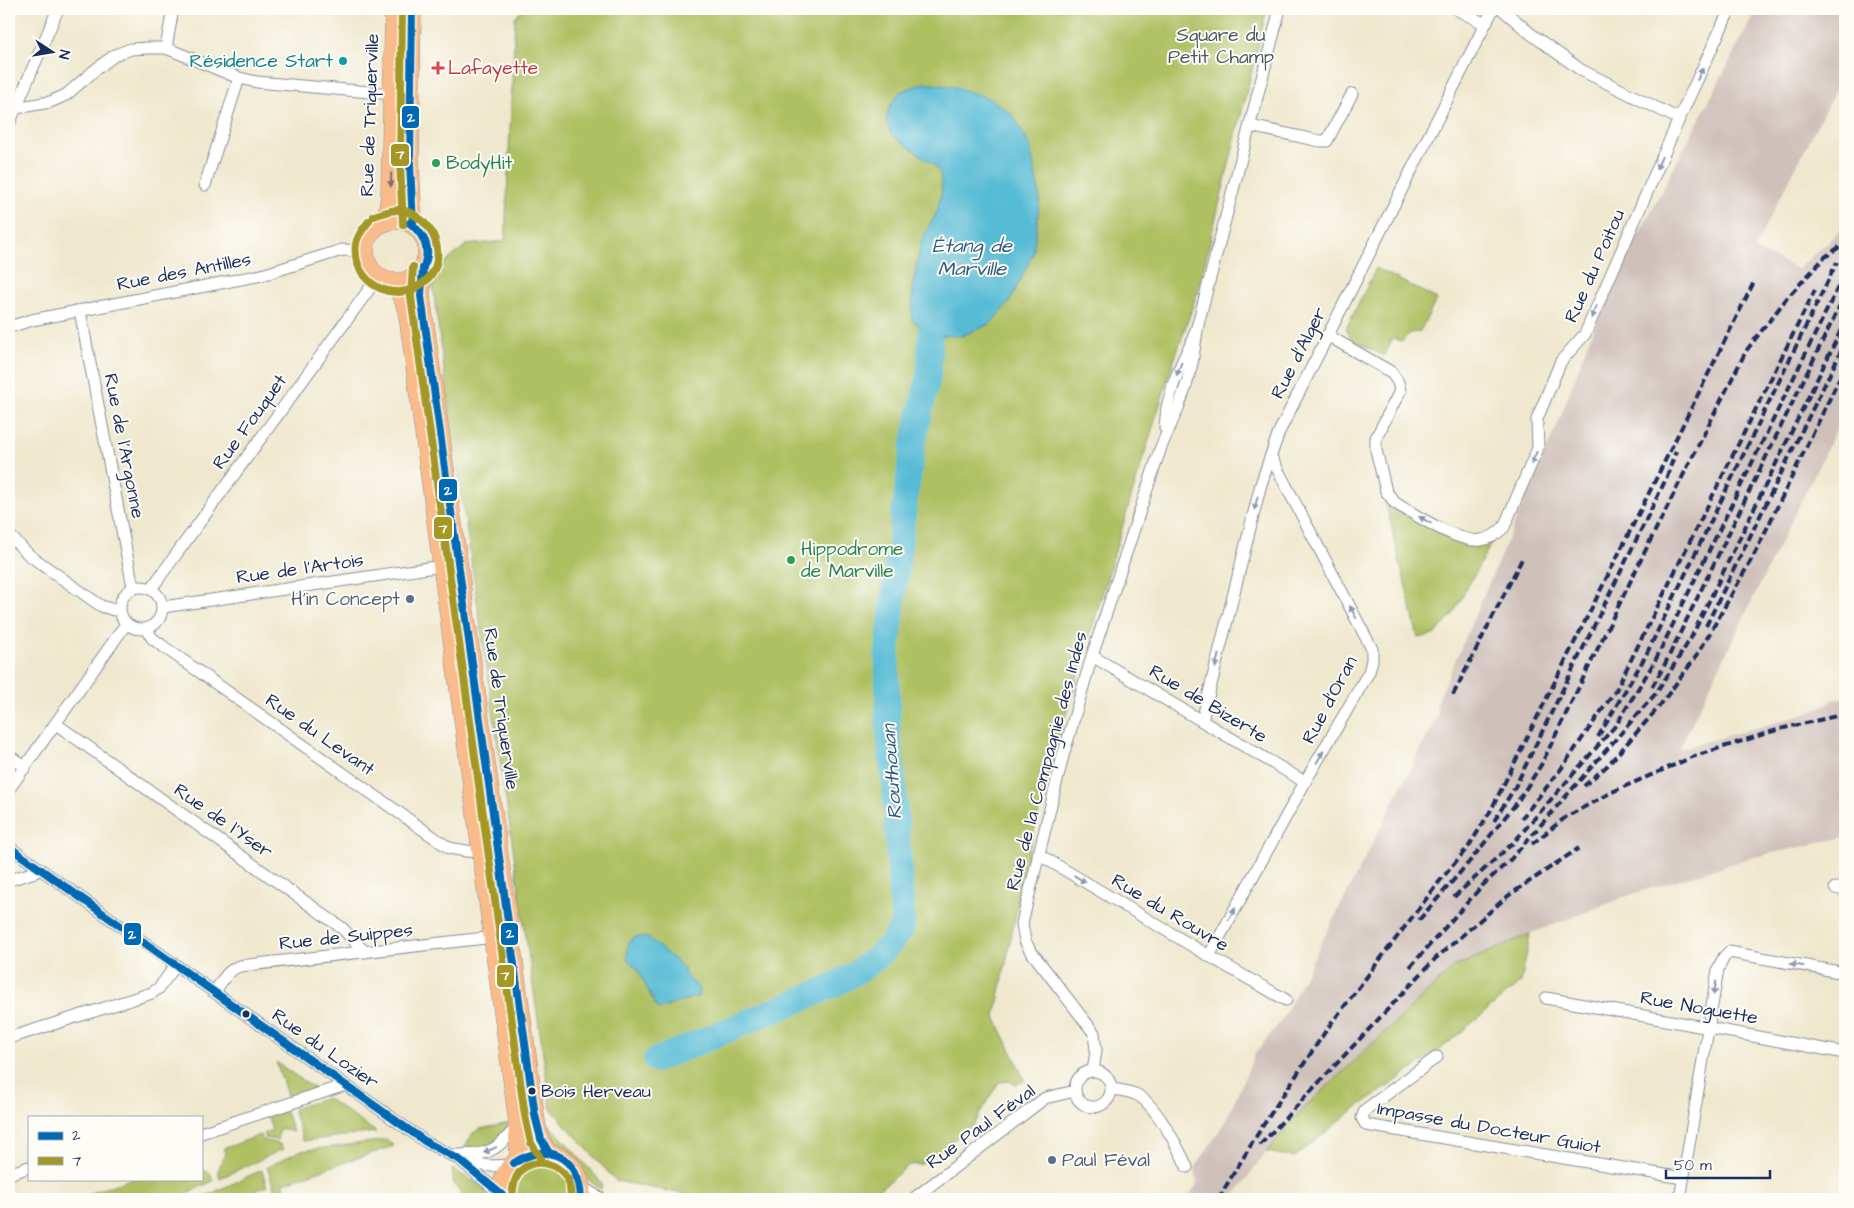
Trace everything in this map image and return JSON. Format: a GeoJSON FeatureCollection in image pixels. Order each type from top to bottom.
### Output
{"type":"FeatureCollection","features":[{"type":"Feature","properties":{"kind":"main road","name":"Rue de Triquerville"},"geometry":{"type":"LineString","coordinates":[[386,222],[390,195],[394,9]]}},
{"type":"Feature","properties":{"kind":"main road","name":"Rue de Triquerville"},"geometry":{"type":"LineString","coordinates":[[412,9],[410,163],[413,225]]}},
{"type":"Feature","properties":{"kind":"main road"},"geometry":{"type":"LineString","coordinates":[[395,220],[413,225],[420,231],[425,240],[427,249],[423,268],[410,279],[386,279],[371,270],[365,251],[370,234],[377,226],[395,220]]}},
{"type":"Feature","properties":{"kind":"main road","name":"Rue de Triquerville"},"geometry":{"type":"LineString","coordinates":[[423,268],[421,296],[533,1098],[541,1141],[549,1153]]}},
{"type":"Feature","properties":{"kind":"main road","name":"Rue de Triquerville"},"geometry":{"type":"LineString","coordinates":[[386,279],[404,301],[408,316],[519,1124],[516,1162]]}},
{"type":"Feature","properties":{"kind":"main road"},"geometry":{"type":"LineString","coordinates":[[502,1197],[503,1181],[516,1162],[534,1153],[549,1153],[561,1157],[571,1165],[578,1175],[581,1193]]}},
{"type":"Feature","properties":{"kind":"street"},"geometry":{"type":"LineString","coordinates":[[9,124],[58,9]]}},
{"type":"Feature","properties":{"kind":"street"},"geometry":{"type":"LineString","coordinates":[[166,48],[173,9]]}},
{"type":"Feature","properties":{"kind":"street","name":"Rue de la Compagnie des Indes"},"geometry":{"type":"LineString","coordinates":[[1093,1071],[1096,1051],[1094,1034],[1025,941],[1022,923],[1063,756],[1092,656],[1161,447],[1167,408],[1174,382],[1198,324],[1280,9]]}},
{"type":"Feature","properties":{"kind":"street"},"geometry":{"type":"LineString","coordinates":[[1456,9],[1485,24]]}},
{"type":"Feature","properties":{"kind":"street","name":"Rue d'Alger"},"geometry":{"type":"LineString","coordinates":[[1202,721],[1261,484],[1278,432],[1493,9]]}},
{"type":"Feature","properties":{"kind":"street"},"geometry":{"type":"LineString","coordinates":[[1502,9],[1531,34],[1581,70],[1679,119]]}},
{"type":"Feature","properties":{"kind":"street","name":"Rue du Poitou"},"geometry":{"type":"LineString","coordinates":[[1327,335],[1391,372],[1398,382],[1400,391],[1376,438],[1376,450],[1386,492],[1395,503],[1437,527],[1468,539],[1481,541],[1496,535],[1504,526],[1538,448],[1537,419],[1561,361],[1585,334],[1679,119],[1730,9]]}},
{"type":"Feature","properties":{"kind":"street"},"geometry":{"type":"LineString","coordinates":[[16,108],[50,102],[66,95],[115,55],[131,50],[148,48],[166,48],[239,78],[257,82],[392,94]]}},
{"type":"Feature","properties":{"kind":"street"},"geometry":{"type":"LineString","coordinates":[[204,185],[239,78]]}},
{"type":"Feature","properties":{"kind":"street"},"geometry":{"type":"LineString","coordinates":[[1250,126],[1327,141],[1352,94]]}},
{"type":"Feature","properties":{"kind":"street","name":"Rue des Antilles"},"geometry":{"type":"LineString","coordinates":[[9,327],[262,274],[342,250],[365,251]]}},
{"type":"Feature","properties":{"kind":"street","name":"Rue Fouquet"},"geometry":{"type":"LineString","coordinates":[[152,589],[386,279]]}},
{"type":"Feature","properties":{"kind":"street","name":"Rue de l'Argonne"},"geometry":{"type":"LineString","coordinates":[[80,311],[133,587]]}},
{"type":"Feature","properties":{"kind":"street","name":"Rue d'Oran"},"geometry":{"type":"LineString","coordinates":[[1209,956],[1305,782],[1369,672],[1372,660],[1372,649],[1271,457]]}},
{"type":"Feature","properties":{"kind":"street"},"geometry":{"type":"LineString","coordinates":[[9,535],[29,555],[101,606],[114,610],[119,607]]}},
{"type":"Feature","properties":{"kind":"street","name":"Rue de l'Artois"},"geometry":{"type":"LineString","coordinates":[[162,607],[442,566]]}},
{"type":"Feature","properties":{"kind":"street"},"geometry":{"type":"LineString","coordinates":[[142,586],[152,589],[159,596],[162,607],[158,621],[153,626],[136,629],[126,624],[119,607],[121,599],[126,592],[133,587],[142,586]]}},
{"type":"Feature","properties":{"kind":"street"},"geometry":{"type":"LineString","coordinates":[[9,789],[126,624]]}},
{"type":"Feature","properties":{"kind":"street","name":"Rue du Levant"},"geometry":{"type":"LineString","coordinates":[[146,628],[152,638],[164,647],[449,848],[482,852]]}},
{"type":"Feature","properties":{"kind":"street","name":"Rue de Bizerte"},"geometry":{"type":"LineString","coordinates":[[1092,656],[1305,782]]}},
{"type":"Feature","properties":{"kind":"street","name":"Rue de l'Yser"},"geometry":{"type":"LineString","coordinates":[[56,724],[342,928],[365,952]]}},
{"type":"Feature","properties":{"kind":"street"},"geometry":{"type":"LineString","coordinates":[[9,755],[24,768]]}},
{"type":"Feature","properties":{"kind":"street","name":"Rue du Lozier"},"geometry":{"type":"LineString","coordinates":[[9,847],[426,1142],[455,1158],[502,1197]]}},
{"type":"Feature","properties":{"kind":"street","name":"Rue du Rouvre"},"geometry":{"type":"LineString","coordinates":[[1038,854],[1286,1000]]}},
{"type":"Feature","properties":{"kind":"street"},"geometry":{"type":"LineString","coordinates":[[9,880],[35,872],[38,868]]}},
{"type":"Feature","properties":{"kind":"street","name":"Rue de Suippes"},"geometry":{"type":"LineString","coordinates":[[215,992],[227,973],[240,966],[494,937]]}},
{"type":"Feature","properties":{"kind":"street"},"geometry":{"type":"LineString","coordinates":[[1680,1199],[1718,969],[1724,957],[1729,952],[1845,973]]}},
{"type":"Feature","properties":{"kind":"street"},"geometry":{"type":"LineString","coordinates":[[9,1038],[152,993],[159,988],[176,965]]}},
{"type":"Feature","properties":{"kind":"street","name":"Rue Noguette"},"geometry":{"type":"LineString","coordinates":[[1546,998],[1845,1053]]}},
{"type":"Feature","properties":{"kind":"street","name":"Impasse du Docteur Guiot"},"geometry":{"type":"LineString","coordinates":[[1437,1056],[1365,1110],[1362,1118],[1366,1125],[1683,1178]]}},
{"type":"Feature","properties":{"kind":"street"},"geometry":{"type":"LineString","coordinates":[[1093,1071],[1105,1075],[1112,1089],[1106,1102],[1097,1108],[1085,1106],[1079,1102],[1074,1091],[1075,1084],[1081,1075],[1093,1071]]}},
{"type":"Feature","properties":{"kind":"street"},"geometry":{"type":"LineString","coordinates":[[202,1133],[345,1084]]}},
{"type":"Feature","properties":{"kind":"street"},"geometry":{"type":"LineString","coordinates":[[1112,1089],[1141,1097],[1173,1138],[1188,1167]]}},
{"type":"Feature","properties":{"kind":"street","name":"Rue Paul Féval"},"geometry":{"type":"LineString","coordinates":[[913,1199],[1045,1098],[1074,1091]]}},
{"type":"Feature","properties":{"kind":"street"},"geometry":{"type":"LineString","coordinates":[[455,1158],[493,1150],[504,1142],[519,1124]]}},
{"type":"Feature","properties":{"kind":"street","name":"Rue du Lozier"},"geometry":{"type":"LineString","coordinates":[[455,1158],[489,1166],[516,1162]]}},
{"type":"Feature","properties":{"kind":"street"},"geometry":{"type":"LineString","coordinates":[[9,1174],[28,1167]]}},
{"type":"Feature","properties":{"kind":"street"},"geometry":{"type":"LineString","coordinates":[[581,1193],[602,1199]]}},
{"type":"Feature","properties":{"kind":"shaded area"},"geometry":{"type":"Polygon","coordinates":[[[1757,9],[1845,9],[1845,71],[1754,249],[1798,269],[1845,226],[1845,412],[1679,749],[1809,713],[1835,699],[1845,697],[1845,837],[1750,858],[1635,893],[1530,934],[1454,967],[1298,1114],[1266,1152],[1232,1199],[1186,1199],[1197,1184],[1195,1168],[1226,1120],[1255,1054],[1283,1018],[1438,715],[1436,705],[1556,428],[1592,332],[1619,272],[1757,9]]]}},
{"type":"Feature","properties":{"kind":"green space","name":"Hippodrome de Marville"},"geometry":{"type":"Polygon","coordinates":[[[524,9],[1267,9],[1198,291],[1137,478],[1060,735],[1028,853],[995,1017],[1025,1080],[1016,1085],[1010,1081],[999,1082],[973,1125],[922,1164],[909,1165],[867,1199],[710,1199],[616,1181],[551,1109],[451,423],[433,287],[441,266],[466,245],[505,241],[515,17],[524,9]]]}},
{"type":"Feature","properties":{"kind":"green space"},"geometry":{"type":"Polygon","coordinates":[[[1376,268],[1437,299],[1420,331],[1410,334],[1402,342],[1393,338],[1384,356],[1351,339],[1346,329],[1376,268]]]}},
{"type":"Feature","properties":{"kind":"green space"},"geometry":{"type":"Polygon","coordinates":[[[1386,504],[1466,546],[1493,540],[1452,616],[1434,635],[1418,638],[1386,504]]]}},
{"type":"Feature","properties":{"kind":"green space"},"geometry":{"type":"Polygon","coordinates":[[[1530,934],[1521,982],[1436,1053],[1352,1111],[1295,1157],[1266,1152],[1298,1114],[1454,967],[1530,934]]]}},
{"type":"Feature","properties":{"kind":"green space"},"geometry":{"type":"Polygon","coordinates":[[[276,1062],[315,1089],[288,1098],[276,1062]]]}},
{"type":"Feature","properties":{"kind":"green space"},"geometry":{"type":"Polygon","coordinates":[[[327,1098],[376,1132],[303,1141],[293,1109],[327,1098]]]}},
{"type":"Feature","properties":{"kind":"green space"},"geometry":{"type":"Polygon","coordinates":[[[286,1111],[293,1132],[280,1128],[277,1140],[265,1138],[264,1133],[272,1130],[268,1117],[286,1111]]]}},
{"type":"Feature","properties":{"kind":"green space"},"geometry":{"type":"Polygon","coordinates":[[[509,1123],[502,1136],[491,1144],[478,1148],[464,1148],[473,1133],[480,1129],[509,1123]]]}},
{"type":"Feature","properties":{"kind":"green space"},"geometry":{"type":"Polygon","coordinates":[[[553,1128],[602,1183],[601,1189],[579,1171],[562,1152],[550,1135],[548,1129],[553,1128]]]}},
{"type":"Feature","properties":{"kind":"green space"},"geometry":{"type":"Polygon","coordinates":[[[260,1135],[262,1140],[280,1144],[283,1149],[220,1178],[218,1171],[225,1153],[223,1149],[260,1135]]]}},
{"type":"Feature","properties":{"kind":"green space"},"geometry":{"type":"Polygon","coordinates":[[[387,1140],[394,1146],[283,1183],[288,1199],[278,1199],[267,1167],[300,1151],[387,1140]]]}},
{"type":"Feature","properties":{"kind":"green space"},"geometry":{"type":"Polygon","coordinates":[[[541,1164],[554,1168],[563,1175],[569,1186],[570,1199],[512,1199],[513,1186],[518,1175],[534,1165],[541,1164]]]}},
{"type":"Feature","properties":{"kind":"green space"},"geometry":{"type":"Polygon","coordinates":[[[202,1169],[210,1174],[213,1181],[175,1199],[90,1199],[90,1193],[128,1180],[202,1180],[202,1169]]]}},
{"type":"Feature","properties":{"kind":"green space"},"geometry":{"type":"Polygon","coordinates":[[[452,1169],[482,1186],[490,1199],[465,1199],[454,1184],[452,1169]]]}},
{"type":"Feature","properties":{"kind":"green space"},"geometry":{"type":"Polygon","coordinates":[[[262,1170],[267,1187],[253,1191],[256,1199],[199,1199],[262,1170]]]}},
{"type":"Feature","properties":{"kind":"water","name":"Étang de Marville"},"geometry":{"type":"Polygon","coordinates":[[[923,83],[952,86],[991,99],[1012,114],[1030,146],[1040,199],[1033,254],[1009,303],[990,324],[961,336],[930,335],[912,320],[913,285],[922,239],[937,212],[942,190],[940,173],[933,164],[891,134],[886,120],[889,108],[900,92],[923,83]]]}},
{"type":"Feature","properties":{"kind":"water"},"geometry":{"type":"Polygon","coordinates":[[[634,937],[650,939],[684,968],[684,973],[699,989],[698,997],[661,1009],[657,1008],[638,970],[628,960],[629,943],[634,937]]]}},
{"type":"Feature","properties":{"kind":"waterway","name":"Routhouan"},"geometry":{"type":"LineString","coordinates":[[656,1060],[839,982],[859,971],[876,958],[903,925],[894,785],[888,730],[887,656],[913,444],[929,374],[930,335]]}},
{"type":"Feature","properties":{"kind":"railway"},"geometry":{"type":"LineString","coordinates":[[1419,920],[1518,801],[1541,765],[1652,537],[1746,351],[1787,298],[1825,257],[1845,243]]}},
{"type":"Feature","properties":{"kind":"railway"},"geometry":{"type":"LineString","coordinates":[[1598,737],[1645,657],[1837,262]]}},
{"type":"Feature","properties":{"kind":"railway"},"geometry":{"type":"LineString","coordinates":[[1454,897],[1513,843],[1616,725],[1655,661],[1845,273]]}},
{"type":"Feature","properties":{"kind":"railway"},"geometry":{"type":"LineString","coordinates":[[1218,1199],[1262,1127],[1327,1029],[1439,882],[1469,846],[1491,810],[1755,280]]}},
{"type":"Feature","properties":{"kind":"railway"},"geometry":{"type":"LineString","coordinates":[[1521,819],[1561,769],[1616,690],[1815,290]]}},
{"type":"Feature","properties":{"kind":"railway"},"geometry":{"type":"LineString","coordinates":[[1652,687],[1845,295]]}},
{"type":"Feature","properties":{"kind":"railway"},"geometry":{"type":"LineString","coordinates":[[1410,967],[1482,886],[1511,859],[1657,692],[1691,638],[1845,322]]}},
{"type":"Feature","properties":{"kind":"railway"},"geometry":{"type":"LineString","coordinates":[[1706,626],[1845,343]]}},
{"type":"Feature","properties":{"kind":"railway"},"geometry":{"type":"LineString","coordinates":[[1584,786],[1608,765],[1658,708],[1698,654],[1755,553],[1845,367]]}},
{"type":"Feature","properties":{"kind":"railway"},"geometry":{"type":"LineString","coordinates":[[1494,821],[1514,789],[1666,479],[1676,451]]}},
{"type":"Feature","properties":{"kind":"railway"},"geometry":{"type":"LineString","coordinates":[[1453,695],[1523,557]]}},
{"type":"Feature","properties":{"kind":"railway"},"geometry":{"type":"LineString","coordinates":[[1532,844],[1566,817],[1612,792],[1695,756],[1780,729],[1845,714]]}},
{"type":"Feature","properties":{"kind":"railway"},"geometry":{"type":"LineString","coordinates":[[1260,1145],[1436,958],[1508,896],[1579,848]]}},
{"type":"Feature","properties":{"kind":"transit line","name":"7"},"geometry":{"type":"LineString","coordinates":[[402,9],[400,163],[403,225]]}},
{"type":"Feature","properties":{"kind":"transit line","name":"2"},"geometry":{"type":"LineString","coordinates":[[412,9],[410,163],[413,225]]}},
{"type":"Feature","properties":{"kind":"transit line","name":"7"},"geometry":{"type":"LineString","coordinates":[[369,221],[359,235],[356,244],[356,258],[360,269],[367,279],[387,291],[399,292],[423,283],[432,274],[436,263],[435,240],[430,229],[422,220],[400,210],[374,216]]}},
{"type":"Feature","properties":{"kind":"transit line","name":"2"},"geometry":{"type":"LineString","coordinates":[[410,223],[425,240],[427,251],[425,263]]}},
{"type":"Feature","properties":{"kind":"transit line","name":"2"},"geometry":{"type":"LineString","coordinates":[[410,223],[424,240],[426,246],[425,263]]}},
{"type":"Feature","properties":{"kind":"transit line","name":"7"},"geometry":{"type":"LineString","coordinates":[[413,267],[411,297],[525,1116],[531,1143],[541,1159]]}},
{"type":"Feature","properties":{"kind":"transit line","name":"2"},"geometry":{"type":"LineString","coordinates":[[423,268],[421,296],[535,1115],[541,1139],[549,1153]]}},
{"type":"Feature","properties":{"kind":"transit line","name":"2"},"geometry":{"type":"LineString","coordinates":[[9,847],[426,1142],[460,1160],[502,1195]]}},
{"type":"Feature","properties":{"kind":"transit line","name":"2"},"geometry":{"type":"LineString","coordinates":[[514,1163],[527,1156],[539,1153],[550,1153],[560,1157],[569,1164],[575,1173],[581,1199]]}},
{"type":"Feature","properties":{"kind":"transit line","name":"7"},"geometry":{"type":"LineString","coordinates":[[512,1199],[514,1182],[519,1173],[531,1164],[538,1163],[552,1165],[564,1174],[570,1184],[571,1199]]}},
{"type":"Feature","properties":{"kind":"place","name":"Résidence Start"},"geometry":{"type":"Point","coordinates":[343,61]}},
{"type":"Feature","properties":{"kind":"place","name":"Lafayette"},"geometry":{"type":"Point","coordinates":[438,68]}},
{"type":"Feature","properties":{"kind":"place","name":"BodyHit"},"geometry":{"type":"Point","coordinates":[436,163]}},
{"type":"Feature","properties":{"kind":"place","name":"Hippodrome de Marville"},"geometry":{"type":"Point","coordinates":[791,560]}},
{"type":"Feature","properties":{"kind":"place","name":"H'in Concept"},"geometry":{"type":"Point","coordinates":[410,599]}},
{"type":"Feature","properties":{"kind":"place","name":"Bois Herveau"},"geometry":{"type":"Point","coordinates":[532,1091]}},
{"type":"Feature","properties":{"kind":"place","name":"Paul Féval"},"geometry":{"type":"Point","coordinates":[1052,1160]}},
{"type":"Feature","properties":{"kind":"park label","name":"Square du Petit Champ"},"geometry":{"type":"Point","coordinates":[1221,46]}}]}
